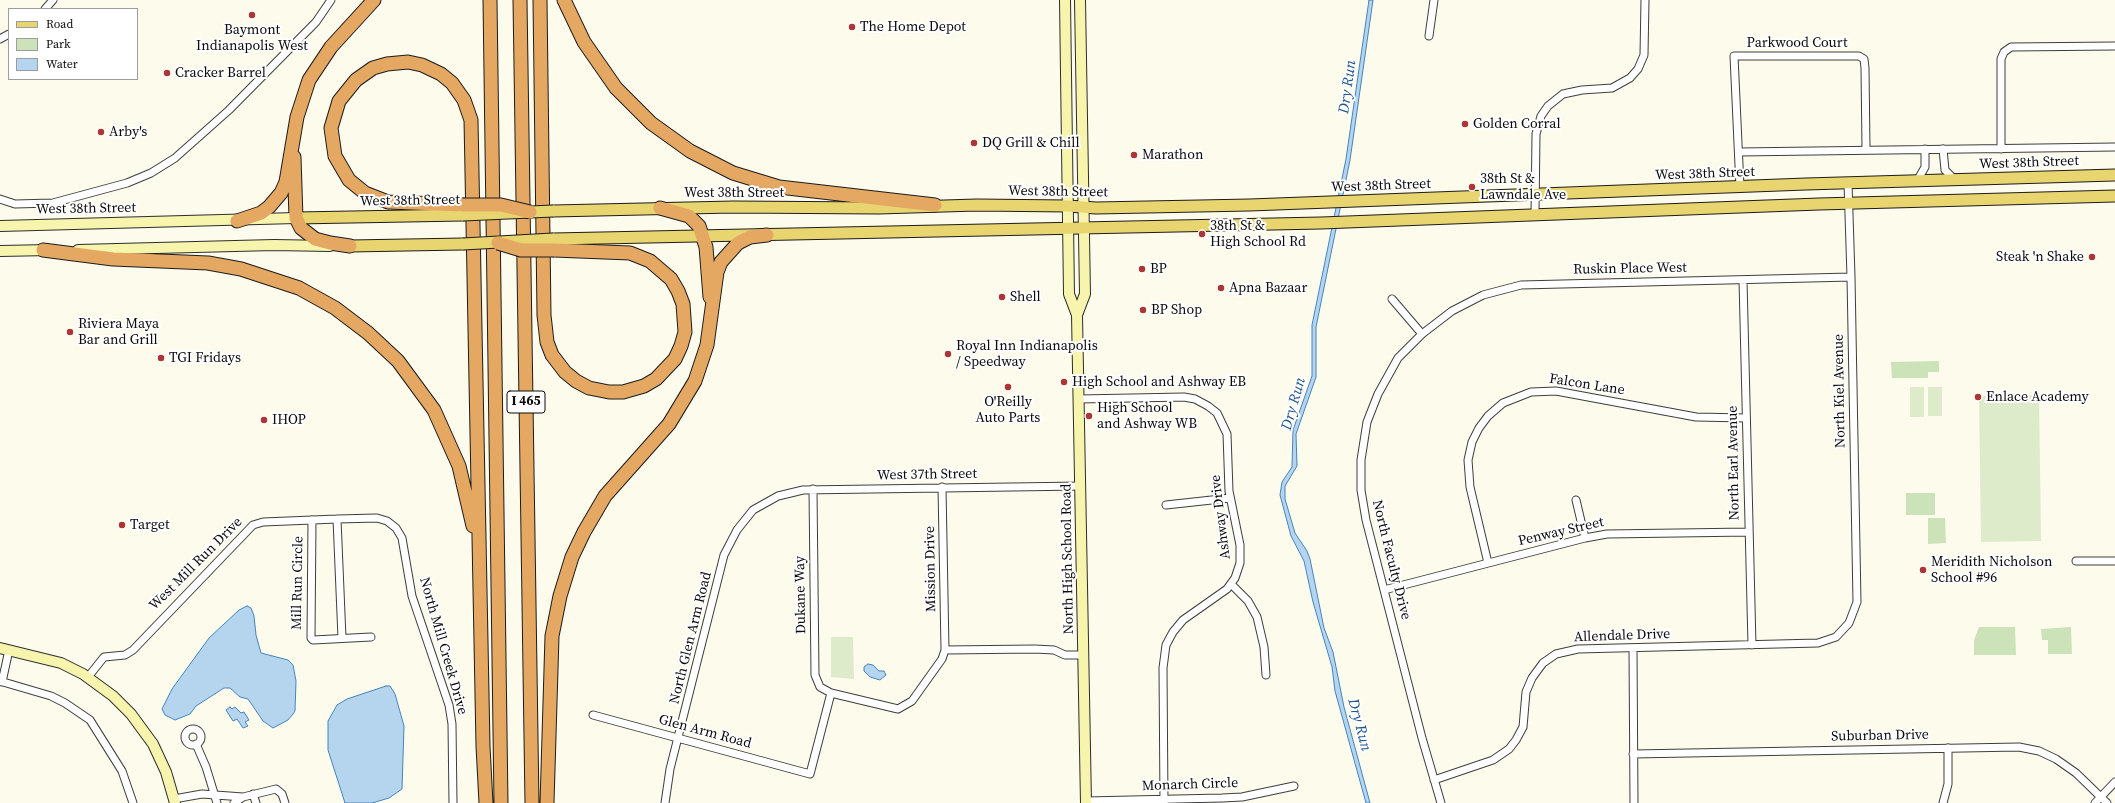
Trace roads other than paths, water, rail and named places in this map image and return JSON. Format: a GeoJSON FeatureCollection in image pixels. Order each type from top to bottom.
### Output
{"type":"FeatureCollection","features":[{"type":"Feature","properties":{"kind":"highway"},"geometry":{"type":"LineString","coordinates":[[237,220],[261,213],[277,200],[286,182],[297,117],[314,70],[331,47],[374,0]]}},
{"type":"Feature","properties":{"kind":"highway","name":"I 465"},"geometry":{"type":"LineString","coordinates":[[490,0],[502,803]]}},
{"type":"Feature","properties":{"kind":"highway","name":"I 465"},"geometry":{"type":"LineString","coordinates":[[520,0],[532,803]]}},
{"type":"Feature","properties":{"kind":"highway"},"geometry":{"type":"LineString","coordinates":[[498,243],[520,250],[554,244],[630,253],[650,261],[671,279],[683,304],[685,332],[675,359],[656,379],[644,386],[623,392],[609,392],[588,388],[565,372],[552,356],[547,342],[544,315],[540,0]]}},
{"type":"Feature","properties":{"kind":"highway"},"geometry":{"type":"LineString","coordinates":[[564,0],[584,42],[616,88],[651,123],[690,151],[739,175],[779,187],[935,206]]}},
{"type":"Feature","properties":{"kind":"highway"},"geometry":{"type":"LineString","coordinates":[[486,803],[479,577],[480,544],[472,133],[469,113],[461,94],[452,83],[441,74],[422,65],[401,62],[374,68],[356,80],[339,101],[331,128],[335,156],[349,180],[365,194],[388,202],[463,210],[501,205],[530,212]]}},
{"type":"Feature","properties":{"kind":"highway"},"geometry":{"type":"LineString","coordinates":[[292,143],[295,170],[296,218],[301,228],[310,236],[330,243],[350,246]]}},
{"type":"Feature","properties":{"kind":"highway"},"geometry":{"type":"LineString","coordinates":[[660,208],[689,216],[699,226],[706,251],[712,313]]}},
{"type":"Feature","properties":{"kind":"highway"},"geometry":{"type":"LineString","coordinates":[[547,803],[551,649],[557,609],[568,569],[584,532],[605,496],[669,424],[689,393],[704,357],[712,313],[717,272],[726,255],[744,240],[767,235]]}},
{"type":"Feature","properties":{"kind":"highway"},"geometry":{"type":"LineString","coordinates":[[43,250],[113,259],[203,262],[241,269],[299,288],[352,320],[398,361],[423,393],[443,428],[457,460],[465,486],[474,528],[479,577]]}},
{"type":"Feature","properties":{"kind":"main road","name":"West 38th Street"},"geometry":{"type":"LineString","coordinates":[[530,212],[660,208],[1068,206],[1083,208],[1324,203],[1848,183],[2115,176]]}},
{"type":"Feature","properties":{"kind":"main road"},"geometry":{"type":"LineString","coordinates":[[554,244],[703,236],[1321,223],[1849,203],[2115,196]]}},
{"type":"Feature","properties":{"kind":"main road","name":"West 38th Street"},"geometry":{"type":"LineString","coordinates":[[296,218],[463,210]]}},
{"type":"Feature","properties":{"kind":"main road"},"geometry":{"type":"LineString","coordinates":[[350,246],[498,243]]}},
{"type":"Feature","properties":{"kind":"street"},"geometry":{"type":"LineString","coordinates":[[46,8],[53,0]]}},
{"type":"Feature","properties":{"kind":"street"},"geometry":{"type":"LineString","coordinates":[[0,199],[15,204],[54,203],[127,183],[156,170],[175,158],[229,110],[316,22],[331,0]]}},
{"type":"Feature","properties":{"kind":"street","name":"North High School Road"},"geometry":{"type":"LineString","coordinates":[[1065,0],[1069,294],[1077,315],[1086,802]]}},
{"type":"Feature","properties":{"kind":"street","name":"North High School Road"},"geometry":{"type":"LineString","coordinates":[[1077,315],[1085,294],[1080,0]]}},
{"type":"Feature","properties":{"kind":"street"},"geometry":{"type":"LineString","coordinates":[[1429,36],[1434,0]]}},
{"type":"Feature","properties":{"kind":"street"},"geometry":{"type":"LineString","coordinates":[[1535,215],[1536,134],[1543,112],[1563,94],[1582,90],[1605,90],[1622,84],[1630,78],[1638,69],[1644,54],[1645,0]]}},
{"type":"Feature","properties":{"kind":"street"},"geometry":{"type":"LineString","coordinates":[[2001,149],[2001,59],[2004,52],[2011,47],[2115,46]]}},
{"type":"Feature","properties":{"kind":"street","name":"Parkwood Court"},"geometry":{"type":"LineString","coordinates":[[1739,152],[1734,56],[1859,56],[1864,59],[1866,149]]}},
{"type":"Feature","properties":{"kind":"street"},"geometry":{"type":"LineString","coordinates":[[1740,187],[1739,152],[1866,149],[2115,147]]}},
{"type":"Feature","properties":{"kind":"street"},"geometry":{"type":"LineString","coordinates":[[1917,181],[1925,168],[1925,149]]}},
{"type":"Feature","properties":{"kind":"street"},"geometry":{"type":"LineString","coordinates":[[1943,149],[1945,170],[1955,180]]}},
{"type":"Feature","properties":{"kind":"street","name":"North Kiel Avenue"},"geometry":{"type":"LineString","coordinates":[[1848,183],[1856,598]]}},
{"type":"Feature","properties":{"kind":"street","name":"West 38th Street"},"geometry":{"type":"LineString","coordinates":[[0,226],[296,218]]}},
{"type":"Feature","properties":{"kind":"street"},"geometry":{"type":"LineString","coordinates":[[0,251],[274,245],[350,246]]}},
{"type":"Feature","properties":{"kind":"street","name":"Ruskin Place West"},"geometry":{"type":"LineString","coordinates":[[1422,334],[1446,315],[1469,301],[1498,290],[1521,285],[1851,277]]}},
{"type":"Feature","properties":{"kind":"street","name":"North Earl Avenue"},"geometry":{"type":"LineString","coordinates":[[1743,280],[1748,532],[1752,645]]}},
{"type":"Feature","properties":{"kind":"street"},"geometry":{"type":"LineString","coordinates":[[1392,299],[1422,334]]}},
{"type":"Feature","properties":{"kind":"street","name":"North Faculty Drive"},"geometry":{"type":"LineString","coordinates":[[1422,334],[1405,349],[1386,378],[1372,408],[1362,449],[1360,475],[1363,501],[1384,590],[1441,803]]}},
{"type":"Feature","properties":{"kind":"street","name":"Falcon Lane"},"geometry":{"type":"LineString","coordinates":[[1488,563],[1470,487],[1468,460],[1471,446],[1479,428],[1488,416],[1503,403],[1527,392],[1551,390],[1696,417],[1746,418]]}},
{"type":"Feature","properties":{"kind":"street","name":"Ashway Drive"},"geometry":{"type":"LineString","coordinates":[[1079,399],[1184,397],[1195,399],[1208,406],[1222,420],[1227,434],[1230,498],[1241,552],[1239,567],[1231,584],[1221,595],[1183,620],[1173,632],[1166,645],[1162,668],[1164,801]]}},
{"type":"Feature","properties":{"kind":"street","name":"West 37th Street"},"geometry":{"type":"LineString","coordinates":[[774,498],[793,491],[813,489],[1081,486]]}},
{"type":"Feature","properties":{"kind":"street","name":"Mission Drive"},"geometry":{"type":"LineString","coordinates":[[942,487],[945,650]]}},
{"type":"Feature","properties":{"kind":"street","name":"Dukane Way"},"geometry":{"type":"LineString","coordinates":[[813,489],[815,675],[820,688],[831,693]]}},
{"type":"Feature","properties":{"kind":"street","name":"North Glen Arm Road"},"geometry":{"type":"LineString","coordinates":[[664,803],[670,768],[727,548],[737,530],[749,514],[774,498]]}},
{"type":"Feature","properties":{"kind":"street"},"geometry":{"type":"LineString","coordinates":[[1166,504],[1230,498]]}},
{"type":"Feature","properties":{"kind":"street"},"geometry":{"type":"LineString","coordinates":[[1576,500],[1585,538]]}},
{"type":"Feature","properties":{"kind":"street","name":"West Mill Run Drive"},"geometry":{"type":"LineString","coordinates":[[88,677],[104,657],[126,654],[133,650],[252,525],[263,522],[377,518],[392,525]]}},
{"type":"Feature","properties":{"kind":"street"},"geometry":{"type":"LineString","coordinates":[[337,519],[342,638]]}},
{"type":"Feature","properties":{"kind":"street","name":"Mill Run Circle"},"geometry":{"type":"LineString","coordinates":[[312,520],[311,638],[313,640],[371,637]]}},
{"type":"Feature","properties":{"kind":"street","name":"North Mill Creek Drive"},"geometry":{"type":"LineString","coordinates":[[392,525],[402,538],[412,596],[450,705],[452,724],[453,803]]}},
{"type":"Feature","properties":{"kind":"street","name":"Penway Street"},"geometry":{"type":"LineString","coordinates":[[1384,590],[1585,538],[1614,534],[1748,532]]}},
{"type":"Feature","properties":{"kind":"street"},"geometry":{"type":"LineString","coordinates":[[2076,561],[2115,561]]}},
{"type":"Feature","properties":{"kind":"street"},"geometry":{"type":"LineString","coordinates":[[1231,584],[1248,601],[1257,617],[1264,647],[1266,675]]}},
{"type":"Feature","properties":{"kind":"street","name":"Allendale Drive"},"geometry":{"type":"LineString","coordinates":[[1434,780],[1494,760],[1509,749],[1523,727],[1528,685],[1546,660],[1556,654],[1570,650],[1818,643],[1832,639],[1845,630],[1856,609],[1856,598]]}},
{"type":"Feature","properties":{"kind":"street"},"geometry":{"type":"LineString","coordinates":[[1632,648],[1634,803]]}},
{"type":"Feature","properties":{"kind":"street"},"geometry":{"type":"LineString","coordinates":[[133,803],[122,771],[90,720],[65,703],[51,696],[1,682],[4,649],[61,663],[88,677],[118,700],[143,728],[161,761],[174,801],[202,794],[243,797]]}},
{"type":"Feature","properties":{"kind":"street"},"geometry":{"type":"LineString","coordinates":[[831,693],[898,709],[912,701],[942,659],[945,650],[1035,649],[1054,650],[1065,654],[1083,655]]}},
{"type":"Feature","properties":{"kind":"street","name":"Glen Arm Road"},"geometry":{"type":"LineString","coordinates":[[593,714],[810,774],[831,693]]}},
{"type":"Feature","properties":{"kind":"street"},"geometry":{"type":"LineString","coordinates":[[196,744],[206,767],[216,803]]}},
{"type":"Feature","properties":{"kind":"street","name":"Suburban Drive"},"geometry":{"type":"LineString","coordinates":[[1634,754],[2020,747],[2043,752],[2071,768],[2107,803]]}},
{"type":"Feature","properties":{"kind":"street"},"geometry":{"type":"LineString","coordinates":[[1943,803],[1948,784],[1948,748]]}},
{"type":"Feature","properties":{"kind":"street"},"geometry":{"type":"LineString","coordinates":[[2095,803],[2115,782]]}},
{"type":"Feature","properties":{"kind":"street","name":"Monarch Circle"},"geometry":{"type":"LineString","coordinates":[[1086,802],[1164,801],[1242,797],[1294,786]]}},
{"type":"Feature","properties":{"kind":"street"},"geometry":{"type":"LineString","coordinates":[[234,803],[243,797],[276,789],[282,794],[285,803]]}},
{"type":"Feature","properties":{"kind":"street"},"geometry":{"type":"LineString","coordinates":[[253,794],[256,803]]}},
{"type":"Feature","properties":{"kind":"water","name":"Dry Run"},"geometry":{"type":"Polygon","coordinates":[[[1369,0],[1373,0],[1350,160],[1316,327],[1316,377],[1296,434],[1297,466],[1285,486],[1285,499],[1295,533],[1307,551],[1310,559],[1324,628],[1333,652],[1344,707],[1370,803],[1366,803],[1335,691],[1332,667],[1313,602],[1304,561],[1291,536],[1280,495],[1282,482],[1292,467],[1293,430],[1312,376],[1312,325],[1346,159],[1369,0]]]}},
{"type":"Feature","properties":{"kind":"water"},"geometry":{"type":"Polygon","coordinates":[[[247,606],[251,608],[254,616],[256,635],[261,653],[288,660],[293,665],[296,681],[295,711],[293,714],[288,720],[273,728],[263,721],[248,699],[240,697],[230,688],[224,688],[196,706],[190,714],[175,720],[165,715],[162,709],[172,689],[209,638],[239,610],[247,606]]]}},
{"type":"Feature","properties":{"kind":"water"},"geometry":{"type":"Polygon","coordinates":[[[868,664],[873,665],[879,671],[884,671],[886,675],[880,680],[870,677],[864,671],[864,667],[868,664]]]}},
{"type":"Feature","properties":{"kind":"water"},"geometry":{"type":"Polygon","coordinates":[[[390,686],[395,694],[404,726],[402,789],[389,798],[372,803],[345,803],[328,750],[328,721],[337,705],[347,699],[390,686]]]}},
{"type":"Feature","properties":{"kind":"water"},"geometry":{"type":"Polygon","coordinates":[[[230,707],[232,709],[235,707],[241,713],[244,712],[249,720],[245,722],[248,726],[243,728],[237,719],[233,721],[226,710],[230,707]]]}},
{"type":"Feature","properties":{"kind":"place","name":"Baymont Indianapolis West"},"geometry":{"type":"Point","coordinates":[252,15]}},
{"type":"Feature","properties":{"kind":"place","name":"The Home Depot"},"geometry":{"type":"Point","coordinates":[852,27]}},
{"type":"Feature","properties":{"kind":"place","name":"Cracker Barrel"},"geometry":{"type":"Point","coordinates":[167,73]}},
{"type":"Feature","properties":{"kind":"place","name":"Golden Corral"},"geometry":{"type":"Point","coordinates":[1465,124]}},
{"type":"Feature","properties":{"kind":"place","name":"Arby's"},"geometry":{"type":"Point","coordinates":[101,132]}},
{"type":"Feature","properties":{"kind":"place","name":"DQ Grill & Chill"},"geometry":{"type":"Point","coordinates":[974,143]}},
{"type":"Feature","properties":{"kind":"place","name":"Marathon"},"geometry":{"type":"Point","coordinates":[1134,155]}},
{"type":"Feature","properties":{"kind":"place","name":"38th St & Lawndale Ave"},"geometry":{"type":"Point","coordinates":[1472,187]}},
{"type":"Feature","properties":{"kind":"place","name":"38th St & High School Rd"},"geometry":{"type":"Point","coordinates":[1202,234]}},
{"type":"Feature","properties":{"kind":"place","name":"Steak 'n Shake"},"geometry":{"type":"Point","coordinates":[2092,257]}},
{"type":"Feature","properties":{"kind":"place","name":"BP"},"geometry":{"type":"Point","coordinates":[1142,269]}},
{"type":"Feature","properties":{"kind":"place","name":"Apna Bazaar"},"geometry":{"type":"Point","coordinates":[1221,288]}},
{"type":"Feature","properties":{"kind":"place","name":"Shell"},"geometry":{"type":"Point","coordinates":[1002,297]}},
{"type":"Feature","properties":{"kind":"place","name":"BP Shop"},"geometry":{"type":"Point","coordinates":[1143,310]}},
{"type":"Feature","properties":{"kind":"place","name":"Riviera Maya Bar and Grill"},"geometry":{"type":"Point","coordinates":[70,332]}},
{"type":"Feature","properties":{"kind":"place","name":"Royal Inn Indianapolis / Speedway"},"geometry":{"type":"Point","coordinates":[948,354]}},
{"type":"Feature","properties":{"kind":"place","name":"TGI Fridays"},"geometry":{"type":"Point","coordinates":[161,358]}},
{"type":"Feature","properties":{"kind":"place","name":"High School and Ashway EB"},"geometry":{"type":"Point","coordinates":[1064,382]}},
{"type":"Feature","properties":{"kind":"place","name":"O'Reilly Auto Parts"},"geometry":{"type":"Point","coordinates":[1008,387]}},
{"type":"Feature","properties":{"kind":"place","name":"Enlace Academy"},"geometry":{"type":"Point","coordinates":[1978,397]}},
{"type":"Feature","properties":{"kind":"place","name":"High School and Ashway WB"},"geometry":{"type":"Point","coordinates":[1089,416]}},
{"type":"Feature","properties":{"kind":"place","name":"IHOP"},"geometry":{"type":"Point","coordinates":[264,420]}},
{"type":"Feature","properties":{"kind":"place","name":"Target"},"geometry":{"type":"Point","coordinates":[122,525]}},
{"type":"Feature","properties":{"kind":"place","name":"Meridith Nicholson School #96"},"geometry":{"type":"Point","coordinates":[1923,570]}}]}
